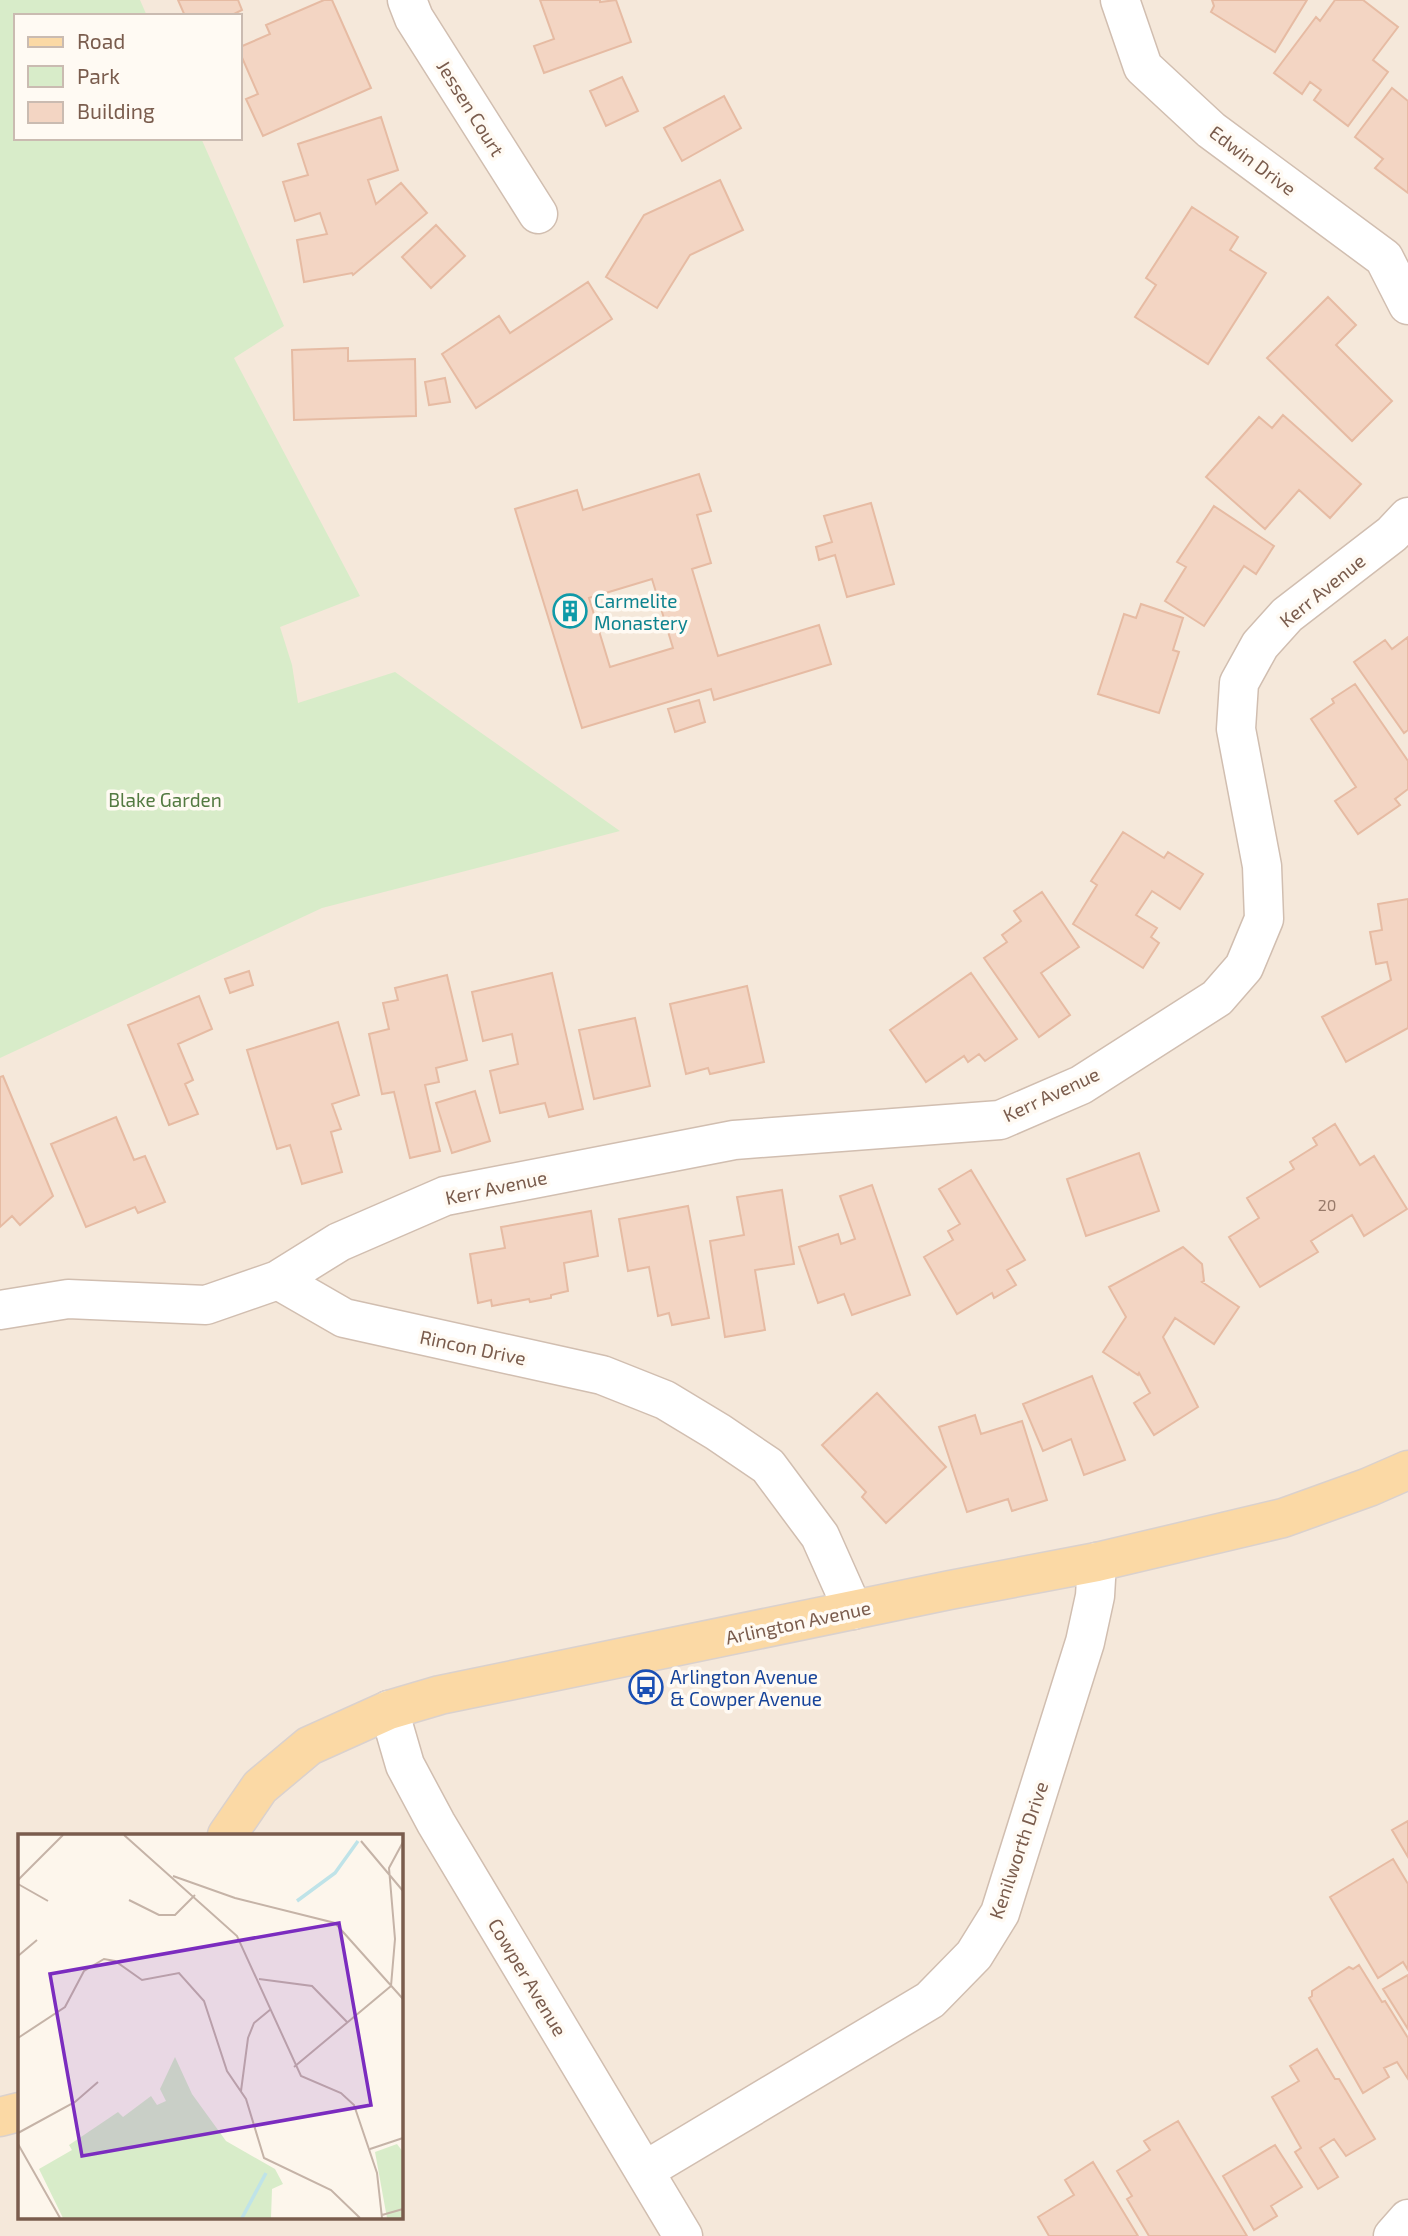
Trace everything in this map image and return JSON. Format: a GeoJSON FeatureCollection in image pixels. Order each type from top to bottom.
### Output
{"type":"FeatureCollection","features":[{"type":"Feature","properties":{"kind":"main road","name":"Arlington Avenue"},"geometry":{"type":"LineString","coordinates":[[228,1834],[260,1787],[309,1746],[389,1710],[439,1695],[1097,1562],[1283,1518],[1408,1471]]}},
{"type":"Feature","properties":{"kind":"main road"},"geometry":{"type":"LineString","coordinates":[[0,2118],[18,2112]]}},
{"type":"Feature","properties":{"kind":"street","name":"Jessen Court"},"geometry":{"type":"LineString","coordinates":[[407,0],[414,19],[538,214]]}},
{"type":"Feature","properties":{"kind":"street","name":"Edwin Drive"},"geometry":{"type":"LineString","coordinates":[[1120,0],[1143,67],[1211,130],[1384,258],[1408,305]]}},
{"type":"Feature","properties":{"kind":"street","name":"Kerr Avenue"},"geometry":{"type":"LineString","coordinates":[[278,1280],[339,1242],[445,1196],[734,1139],[1000,1120],[1081,1084],[1217,998],[1244,967],[1264,919],[1262,866],[1236,729],[1239,682],[1260,645],[1287,615],[1392,534],[1408,517]]}},
{"type":"Feature","properties":{"kind":"street"},"geometry":{"type":"LineString","coordinates":[[0,1310],[68,1299],[206,1305],[278,1280]]}},
{"type":"Feature","properties":{"kind":"street","name":"Rincon Drive"},"geometry":{"type":"LineString","coordinates":[[278,1280],[344,1318],[602,1375],[665,1400],[768,1466],[820,1536],[853,1610]]}},
{"type":"Feature","properties":{"kind":"street","name":"Kenilworth Drive"},"geometry":{"type":"LineString","coordinates":[[644,2171],[930,2000],[974,1955],[1000,1913],[1085,1642],[1095,1596],[1097,1562]]}},
{"type":"Feature","properties":{"kind":"street","name":"Cowper Avenue"},"geometry":{"type":"LineString","coordinates":[[389,1710],[405,1765],[436,1823],[683,2236]]}},
{"type":"Feature","properties":{"kind":"street"},"geometry":{"type":"LineString","coordinates":[[1394,2236],[1408,2219]]}},
{"type":"Feature","properties":{"kind":"shaded area"},"geometry":{"type":"Polygon","coordinates":[[[0,0],[1408,0],[1408,2236],[0,2236],[0,0]]]}},
{"type":"Feature","properties":{"kind":"green space","name":"Blake Garden"},"geometry":{"type":"Polygon","coordinates":[[[0,0],[140,0],[146,14],[14,14],[14,140],[202,140],[284,326],[234,358],[360,596],[280,627],[292,665],[298,703],[395,672],[620,831],[322,908],[0,1058],[0,0]]]}},
{"type":"Feature","properties":{"kind":"building"},"geometry":{"type":"Polygon","coordinates":[[[178,0],[238,0],[242,10],[234,14],[184,14],[178,0]]]}},
{"type":"Feature","properties":{"kind":"building"},"geometry":{"type":"Polygon","coordinates":[[[324,0],[332,0],[371,88],[263,136],[246,99],[258,94],[242,58],[242,46],[270,34],[266,25],[324,0]]]}},
{"type":"Feature","properties":{"kind":"building"},"geometry":{"type":"Polygon","coordinates":[[[540,0],[616,0],[631,42],[544,73],[534,46],[554,39],[540,0]]]}},
{"type":"Feature","properties":{"kind":"building"},"geometry":{"type":"Polygon","coordinates":[[[1212,0],[1307,0],[1275,52],[1211,12],[1214,6],[1212,0]]]}},
{"type":"Feature","properties":{"kind":"building"},"geometry":{"type":"Polygon","coordinates":[[[1335,0],[1363,0],[1398,27],[1373,60],[1388,72],[1348,126],[1314,100],[1321,90],[1310,82],[1302,94],[1274,73],[1316,17],[1320,21],[1335,0]]]}},
{"type":"Feature","properties":{"kind":"building"},"geometry":{"type":"Polygon","coordinates":[[[622,77],[638,111],[606,126],[590,91],[622,77]]]}},
{"type":"Feature","properties":{"kind":"building"},"geometry":{"type":"Polygon","coordinates":[[[1392,88],[1408,101],[1408,193],[1375,168],[1383,159],[1355,137],[1392,88]]]}},
{"type":"Feature","properties":{"kind":"building"},"geometry":{"type":"Polygon","coordinates":[[[724,96],[741,128],[682,161],[664,128],[724,96]]]}},
{"type":"Feature","properties":{"kind":"building"},"geometry":{"type":"Polygon","coordinates":[[[381,117],[398,170],[368,180],[376,204],[401,183],[427,213],[353,275],[352,273],[304,282],[297,240],[327,234],[320,213],[295,221],[283,182],[308,175],[298,144],[381,117]]]}},
{"type":"Feature","properties":{"kind":"building"},"geometry":{"type":"Polygon","coordinates":[[[720,180],[743,230],[690,255],[657,308],[606,277],[644,215],[720,180]]]}},
{"type":"Feature","properties":{"kind":"building"},"geometry":{"type":"Polygon","coordinates":[[[1192,207],[1238,237],[1230,250],[1266,273],[1208,364],[1135,317],[1156,285],[1146,278],[1192,207]]]}},
{"type":"Feature","properties":{"kind":"building"},"geometry":{"type":"Polygon","coordinates":[[[436,225],[465,256],[431,288],[402,257],[436,225]]]}},
{"type":"Feature","properties":{"kind":"building"},"geometry":{"type":"Polygon","coordinates":[[[588,282],[612,319],[476,408],[442,354],[499,316],[510,333],[588,282]]]}},
{"type":"Feature","properties":{"kind":"building"},"geometry":{"type":"Polygon","coordinates":[[[1328,297],[1356,325],[1336,345],[1392,401],[1352,441],[1267,358],[1328,297]]]}},
{"type":"Feature","properties":{"kind":"building"},"geometry":{"type":"Polygon","coordinates":[[[348,348],[348,361],[415,359],[416,416],[294,420],[292,350],[348,348]]]}},
{"type":"Feature","properties":{"kind":"building"},"geometry":{"type":"Polygon","coordinates":[[[445,378],[450,402],[429,405],[425,382],[445,378]]]}},
{"type":"Feature","properties":{"kind":"building"},"geometry":{"type":"Polygon","coordinates":[[[1283,415],[1361,484],[1330,518],[1299,490],[1265,529],[1206,477],[1259,417],[1272,428],[1283,415]]]}},
{"type":"Feature","properties":{"kind":"building","name":"Carmelite Monastery"},"geometry":{"type":"Polygon","coordinates":[[[699,474],[711,511],[697,515],[711,563],[692,569],[718,656],[819,625],[831,664],[714,700],[711,689],[582,728],[515,509],[577,490],[583,510],[699,474]],[[652,579],[589,598],[610,667],[673,648],[652,579]]]}},
{"type":"Feature","properties":{"kind":"building"},"geometry":{"type":"Polygon","coordinates":[[[871,503],[894,584],[847,597],[835,555],[819,560],[816,547],[832,542],[824,516],[871,503]]]}},
{"type":"Feature","properties":{"kind":"building"},"geometry":{"type":"Polygon","coordinates":[[[1214,506],[1274,546],[1256,574],[1244,566],[1204,626],[1165,601],[1186,567],[1177,562],[1214,506]]]}},
{"type":"Feature","properties":{"kind":"building"},"geometry":{"type":"Polygon","coordinates":[[[1141,604],[1183,618],[1173,650],[1179,652],[1159,713],[1098,694],[1124,614],[1136,618],[1141,604]]]}},
{"type":"Feature","properties":{"kind":"building"},"geometry":{"type":"Polygon","coordinates":[[[1408,637],[1408,730],[1404,733],[1354,662],[1385,640],[1392,649],[1408,637]]]}},
{"type":"Feature","properties":{"kind":"building"},"geometry":{"type":"Polygon","coordinates":[[[1355,684],[1408,761],[1408,789],[1395,799],[1400,805],[1358,834],[1335,801],[1356,787],[1311,719],[1334,703],[1332,699],[1355,684]]]}},
{"type":"Feature","properties":{"kind":"building"},"geometry":{"type":"Polygon","coordinates":[[[699,700],[705,722],[675,732],[668,709],[699,700]]]}},
{"type":"Feature","properties":{"kind":"building"},"geometry":{"type":"Polygon","coordinates":[[[1123,832],[1164,858],[1168,852],[1203,874],[1180,909],[1152,891],[1136,915],[1157,928],[1151,937],[1159,943],[1143,968],[1073,924],[1097,885],[1091,881],[1123,832]]]}},
{"type":"Feature","properties":{"kind":"building"},"geometry":{"type":"Polygon","coordinates":[[[1042,892],[1079,947],[1041,973],[1070,1015],[1039,1037],[984,958],[1007,942],[1002,935],[1021,921],[1014,911],[1042,892]]]}},
{"type":"Feature","properties":{"kind":"building"},"geometry":{"type":"Polygon","coordinates":[[[1408,899],[1408,1028],[1346,1062],[1322,1017],[1391,980],[1387,962],[1376,964],[1370,932],[1382,930],[1378,904],[1408,899]]]}},
{"type":"Feature","properties":{"kind":"building"},"geometry":{"type":"Polygon","coordinates":[[[249,971],[253,985],[230,993],[225,979],[249,971]]]}},
{"type":"Feature","properties":{"kind":"building"},"geometry":{"type":"Polygon","coordinates":[[[552,973],[583,1109],[549,1117],[545,1103],[500,1113],[490,1071],[518,1064],[512,1034],[483,1041],[472,992],[552,973]]]}},
{"type":"Feature","properties":{"kind":"building"},"geometry":{"type":"Polygon","coordinates":[[[971,973],[1017,1039],[985,1061],[979,1054],[968,1062],[964,1056],[926,1082],[890,1030],[971,973]]]}},
{"type":"Feature","properties":{"kind":"building"},"geometry":{"type":"Polygon","coordinates":[[[447,975],[467,1060],[436,1068],[439,1082],[425,1085],[440,1151],[410,1158],[394,1092],[382,1094],[369,1034],[389,1029],[383,1003],[398,1000],[395,988],[447,975]]]}},
{"type":"Feature","properties":{"kind":"building"},"geometry":{"type":"Polygon","coordinates":[[[747,986],[764,1062],[710,1074],[708,1068],[686,1074],[670,1004],[747,986]]]}},
{"type":"Feature","properties":{"kind":"building"},"geometry":{"type":"Polygon","coordinates":[[[199,996],[212,1029],[178,1044],[193,1080],[185,1084],[198,1114],[169,1125],[128,1025],[199,996]]]}},
{"type":"Feature","properties":{"kind":"building"},"geometry":{"type":"Polygon","coordinates":[[[635,1018],[650,1086],[594,1099],[579,1030],[635,1018]]]}},
{"type":"Feature","properties":{"kind":"building"},"geometry":{"type":"Polygon","coordinates":[[[338,1022],[359,1095],[332,1104],[341,1129],[331,1132],[342,1172],[302,1184],[290,1145],[277,1149],[247,1050],[338,1022]]]}},
{"type":"Feature","properties":{"kind":"building"},"geometry":{"type":"Polygon","coordinates":[[[3,1076],[53,1196],[20,1225],[12,1216],[0,1227],[0,1077],[3,1076]]]}},
{"type":"Feature","properties":{"kind":"building"},"geometry":{"type":"Polygon","coordinates":[[[475,1091],[490,1141],[452,1153],[436,1103],[475,1091]]]}},
{"type":"Feature","properties":{"kind":"building"},"geometry":{"type":"Polygon","coordinates":[[[116,1117],[134,1160],[145,1156],[165,1202],[138,1213],[135,1207],[86,1227],[51,1144],[116,1117]]]}},
{"type":"Feature","properties":{"kind":"building"},"geometry":{"type":"Polygon","coordinates":[[[1335,1124],[1360,1165],[1374,1156],[1407,1209],[1364,1236],[1352,1215],[1311,1241],[1318,1252],[1260,1287],[1229,1237],[1259,1218],[1247,1198],[1294,1169],[1290,1162],[1317,1145],[1313,1138],[1335,1124]]]}},
{"type":"Feature","properties":{"kind":"building"},"geometry":{"type":"Polygon","coordinates":[[[1139,1153],[1159,1211],[1086,1236],[1067,1179],[1139,1153]]]}},
{"type":"Feature","properties":{"kind":"building"},"geometry":{"type":"Polygon","coordinates":[[[971,1170],[1025,1260],[1007,1270],[1016,1285],[994,1298],[992,1293],[957,1314],[924,1257],[953,1240],[948,1231],[960,1224],[939,1189],[971,1170]]]}},
{"type":"Feature","properties":{"kind":"building"},"geometry":{"type":"Polygon","coordinates":[[[872,1185],[910,1295],[852,1315],[844,1294],[818,1303],[799,1247],[838,1234],[841,1244],[855,1239],[840,1196],[872,1185]]]}},
{"type":"Feature","properties":{"kind":"building"},"geometry":{"type":"Polygon","coordinates":[[[782,1190],[794,1264],[755,1270],[765,1330],[725,1337],[710,1241],[744,1235],[737,1197],[782,1190]]]}},
{"type":"Feature","properties":{"kind":"building"},"geometry":{"type":"Polygon","coordinates":[[[688,1206],[709,1318],[672,1325],[669,1313],[658,1316],[649,1267],[628,1271],[619,1219],[688,1206]]]}},
{"type":"Feature","properties":{"kind":"building"},"geometry":{"type":"Polygon","coordinates":[[[591,1211],[598,1256],[564,1263],[568,1291],[530,1302],[529,1299],[492,1306],[491,1300],[478,1303],[470,1254],[505,1248],[501,1227],[591,1211]]]}},
{"type":"Feature","properties":{"kind":"building"},"geometry":{"type":"Polygon","coordinates":[[[1183,1247],[1202,1264],[1202,1282],[1239,1307],[1214,1344],[1175,1318],[1163,1337],[1198,1407],[1154,1435],[1134,1403],[1150,1393],[1139,1373],[1138,1375],[1103,1352],[1126,1317],[1109,1287],[1183,1247]]]}},
{"type":"Feature","properties":{"kind":"building"},"geometry":{"type":"Polygon","coordinates":[[[1092,1376],[1125,1460],[1084,1475],[1071,1439],[1043,1451],[1023,1404],[1092,1376]]]}},
{"type":"Feature","properties":{"kind":"building"},"geometry":{"type":"Polygon","coordinates":[[[877,1393],[946,1467],[886,1523],[862,1497],[866,1492],[822,1445],[877,1393]]]}},
{"type":"Feature","properties":{"kind":"building"},"geometry":{"type":"Polygon","coordinates":[[[975,1415],[981,1434],[1022,1421],[1047,1500],[1012,1511],[1008,1499],[967,1512],[939,1427],[975,1415]]]}},
{"type":"Feature","properties":{"kind":"building"},"geometry":{"type":"Polygon","coordinates":[[[1408,1821],[1408,1857],[1392,1830],[1408,1821]]]}},
{"type":"Feature","properties":{"kind":"building"},"geometry":{"type":"Polygon","coordinates":[[[1393,1859],[1408,1884],[1408,1970],[1403,1962],[1378,1978],[1330,1897],[1393,1859]]]}},
{"type":"Feature","properties":{"kind":"building"},"geometry":{"type":"Polygon","coordinates":[[[1359,1965],[1408,2038],[1408,2079],[1397,2062],[1384,2068],[1389,2077],[1363,2093],[1309,1998],[1312,1991],[1349,1967],[1353,1969],[1359,1965]]]}},
{"type":"Feature","properties":{"kind":"building"},"geometry":{"type":"Polygon","coordinates":[[[1408,1975],[1408,2029],[1383,1989],[1408,1975]]]}},
{"type":"Feature","properties":{"kind":"building"},"geometry":{"type":"Polygon","coordinates":[[[1317,2049],[1335,2079],[1339,2079],[1375,2139],[1346,2156],[1334,2139],[1320,2148],[1338,2177],[1318,2189],[1295,2152],[1301,2148],[1272,2097],[1299,2081],[1290,2066],[1317,2049]]]}},
{"type":"Feature","properties":{"kind":"building"},"geometry":{"type":"Polygon","coordinates":[[[1178,2121],[1247,2236],[1149,2236],[1127,2199],[1132,2196],[1117,2171],[1150,2150],[1144,2141],[1178,2121]]]}},
{"type":"Feature","properties":{"kind":"building"},"geometry":{"type":"Polygon","coordinates":[[[1275,2145],[1302,2187],[1271,2206],[1277,2216],[1254,2230],[1223,2176],[1275,2145]]]}},
{"type":"Feature","properties":{"kind":"building"},"geometry":{"type":"Polygon","coordinates":[[[1093,2162],[1138,2236],[1049,2236],[1038,2217],[1074,2195],[1065,2180],[1093,2162]]]}},
{"type":"Feature","properties":{"kind":"place","name":"Carmelite Monastery"},"geometry":{"type":"Point","coordinates":[570,611]}},
{"type":"Feature","properties":{"kind":"place","name":"Arlington Avenue & Cowper Avenue"},"geometry":{"type":"Point","coordinates":[646,1687]}}]}
